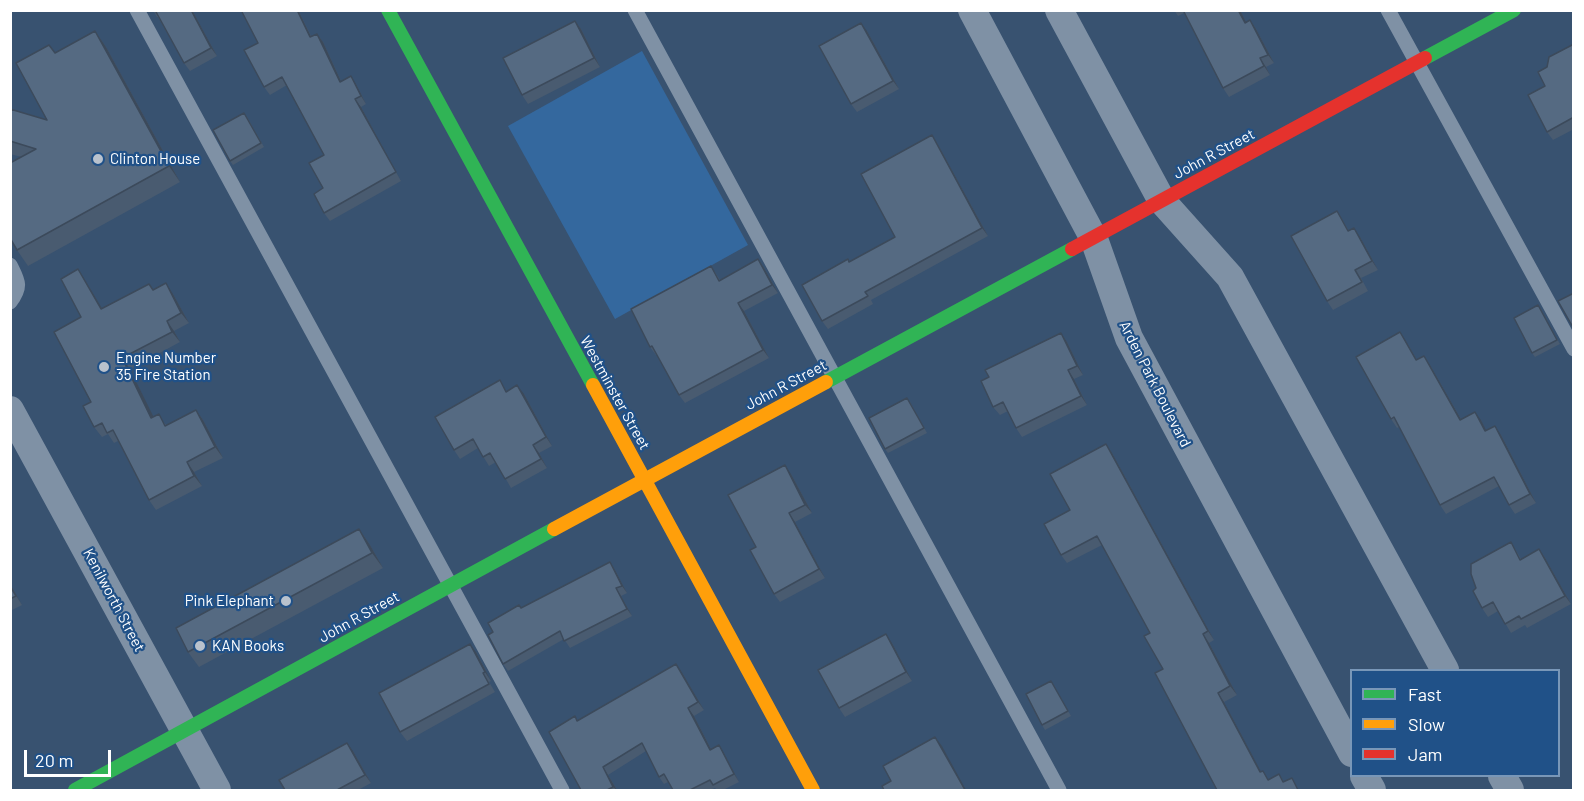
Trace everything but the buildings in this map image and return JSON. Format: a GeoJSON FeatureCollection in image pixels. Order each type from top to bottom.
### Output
{"type":"FeatureCollection","features":[{"type":"Feature","properties":{"kind":"street","name":"Westminster Street"},"geometry":{"type":"LineString","coordinates":[[388,10],[813,790]]}},
{"type":"Feature","properties":{"kind":"street","name":"Arden Park Boulevard"},"geometry":{"type":"LineString","coordinates":[[972,10],[1094,238],[1129,338],[1350,749]]}},
{"type":"Feature","properties":{"kind":"street"},"geometry":{"type":"LineString","coordinates":[[1059,10],[1162,201],[1230,277],[1444,669]]}},
{"type":"Feature","properties":{"kind":"street","name":"John R Street"},"geometry":{"type":"LineString","coordinates":[[75,790],[1514,10]]}},
{"type":"Feature","properties":{"kind":"street","name":"Kenilworth Street"},"geometry":{"type":"LineString","coordinates":[[10,410],[217,790]]}},
{"type":"Feature","properties":{"kind":"lane"},"geometry":{"type":"LineString","coordinates":[[137,10],[562,790]]}},
{"type":"Feature","properties":{"kind":"lane"},"geometry":{"type":"LineString","coordinates":[[634,10],[1059,790]]}},
{"type":"Feature","properties":{"kind":"lane"},"geometry":{"type":"LineString","coordinates":[[1389,10],[1574,349]]}},
{"type":"Feature","properties":{"kind":"lane"},"geometry":{"type":"LineString","coordinates":[[10,265],[19,281],[16,294],[10,302]]}},
{"type":"Feature","properties":{"kind":"shaded area"},"geometry":{"type":"Polygon","coordinates":[[[642,51],[748,245],[615,319],[508,126],[642,51]]]}},
{"type":"Feature","properties":{"kind":"traffic: fast"},"geometry":{"type":"LineString","coordinates":[[388,10],[593,385]]}},
{"type":"Feature","properties":{"kind":"traffic: fast"},"geometry":{"type":"LineString","coordinates":[[1425,58],[1514,10]]}},
{"type":"Feature","properties":{"kind":"traffic: fast"},"geometry":{"type":"LineString","coordinates":[[826,382],[1072,249]]}},
{"type":"Feature","properties":{"kind":"traffic: fast"},"geometry":{"type":"LineString","coordinates":[[75,790],[554,529]]}},
{"type":"Feature","properties":{"kind":"traffic: slow"},"geometry":{"type":"LineString","coordinates":[[554,529],[826,382]]}},
{"type":"Feature","properties":{"kind":"traffic: slow"},"geometry":{"type":"LineString","coordinates":[[593,385],[813,790]]}},
{"type":"Feature","properties":{"kind":"traffic: jam"},"geometry":{"type":"LineString","coordinates":[[1072,249],[1425,58]]}},
{"type":"Feature","properties":{"kind":"place","name":"Clinton House"},"geometry":{"type":"Point","coordinates":[98,159]}},
{"type":"Feature","properties":{"kind":"place","name":"Engine Number 35 Fire Station"},"geometry":{"type":"Point","coordinates":[104,367]}},
{"type":"Feature","properties":{"kind":"place","name":"Pink Elephant"},"geometry":{"type":"Point","coordinates":[286,601]}},
{"type":"Feature","properties":{"kind":"place","name":"KAN Books"},"geometry":{"type":"Point","coordinates":[200,646]}}]}
